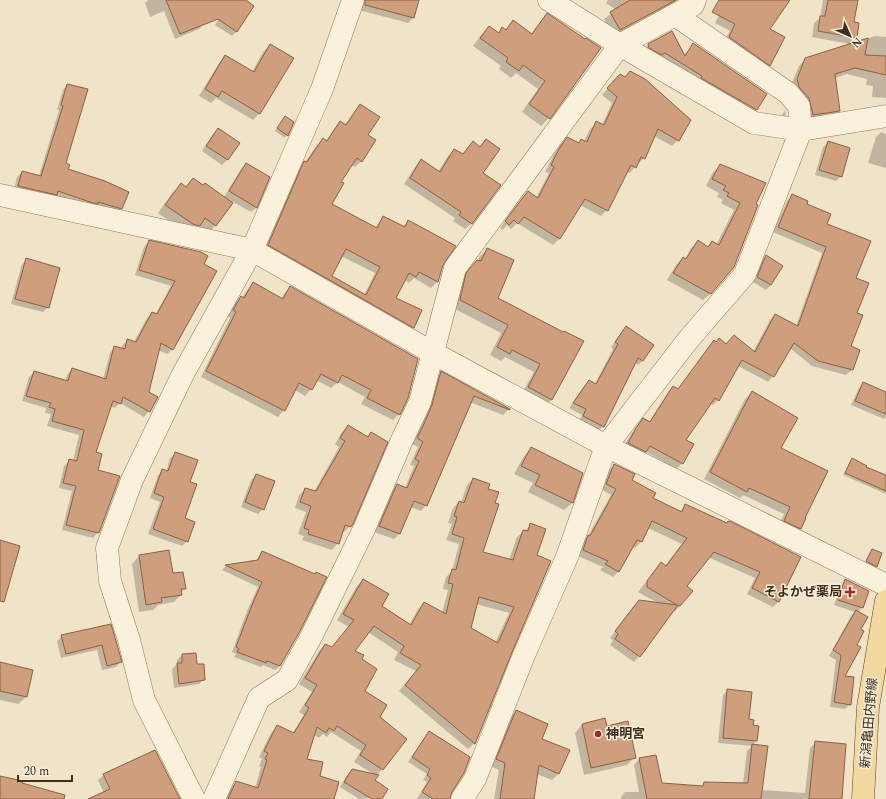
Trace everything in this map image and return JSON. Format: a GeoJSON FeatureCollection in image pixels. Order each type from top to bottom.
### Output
{"type":"FeatureCollection","features":[{"type":"Feature","properties":{"kind":"main road","name":"新潟亀田内野線"},"geometry":{"type":"LineString","coordinates":[[863,799],[868,707],[886,601]]}},
{"type":"Feature","properties":{"kind":"street"},"geometry":{"type":"LineString","coordinates":[[194,799],[144,700],[129,640],[110,581],[107,548],[132,480],[183,374],[252,250],[322,89],[353,0]]}},
{"type":"Feature","properties":{"kind":"street"},"geometry":{"type":"LineString","coordinates":[[549,0],[620,45],[754,123],[802,130],[886,116]]}},
{"type":"Feature","properties":{"kind":"street"},"geometry":{"type":"LineString","coordinates":[[214,799],[259,698],[287,680],[311,637],[365,527],[420,402],[455,268],[620,45],[693,5],[695,0]]}},
{"type":"Feature","properties":{"kind":"street"},"geometry":{"type":"LineString","coordinates":[[462,799],[475,779],[524,655],[567,557],[606,446],[688,340],[745,274],[802,130],[799,106],[788,93],[675,15]]}},
{"type":"Feature","properties":{"kind":"street"},"geometry":{"type":"LineString","coordinates":[[0,195],[252,250],[433,353],[606,446],[886,585]]}},
{"type":"Feature","properties":{"kind":"building"},"geometry":{"type":"Polygon","coordinates":[[[166,0],[246,0],[254,6],[237,32],[218,19],[180,34],[166,0]]]}},
{"type":"Feature","properties":{"kind":"building"},"geometry":{"type":"Polygon","coordinates":[[[365,0],[419,0],[414,18],[365,5],[365,0]]]}},
{"type":"Feature","properties":{"kind":"building"},"geometry":{"type":"Polygon","coordinates":[[[630,0],[676,0],[620,30],[610,12],[630,0]]]}},
{"type":"Feature","properties":{"kind":"building"},"geometry":{"type":"Polygon","coordinates":[[[719,0],[790,0],[770,29],[785,37],[770,66],[729,37],[735,24],[712,12],[719,0]]]}},
{"type":"Feature","properties":{"kind":"building"},"geometry":{"type":"Polygon","coordinates":[[[828,0],[858,0],[854,22],[859,23],[857,38],[818,31],[820,16],[825,16],[828,0]]]}},
{"type":"Feature","properties":{"kind":"building"},"geometry":{"type":"Polygon","coordinates":[[[547,13],[601,48],[550,119],[529,104],[545,81],[523,65],[519,71],[506,62],[508,58],[480,38],[489,26],[499,33],[502,27],[506,30],[513,20],[532,34],[547,13]]]}},
{"type":"Feature","properties":{"kind":"building"},"geometry":{"type":"Polygon","coordinates":[[[672,31],[685,56],[693,43],[767,94],[757,110],[701,78],[702,76],[665,53],[662,55],[649,48],[648,44],[672,31]]]}},
{"type":"Feature","properties":{"kind":"building"},"geometry":{"type":"Polygon","coordinates":[[[868,38],[865,55],[886,56],[886,75],[855,68],[835,74],[840,111],[813,115],[809,98],[799,87],[797,79],[805,58],[868,38]]]}},
{"type":"Feature","properties":{"kind":"building"},"geometry":{"type":"Polygon","coordinates":[[[270,44],[294,58],[260,114],[222,91],[218,97],[205,89],[225,55],[254,72],[270,44]]]}},
{"type":"Feature","properties":{"kind":"building"},"geometry":{"type":"Polygon","coordinates":[[[630,71],[645,79],[691,120],[679,141],[658,129],[645,159],[641,157],[636,168],[631,165],[608,211],[585,199],[560,239],[524,217],[518,224],[514,220],[509,225],[505,221],[528,191],[538,198],[554,167],[551,165],[567,137],[579,143],[581,139],[587,142],[596,121],[604,125],[617,97],[607,88],[620,74],[625,77],[630,71]]]}},
{"type":"Feature","properties":{"kind":"building"},"geometry":{"type":"Polygon","coordinates":[[[67,84],[88,89],[66,163],[70,165],[68,169],[105,181],[129,192],[122,209],[98,202],[98,204],[93,203],[58,191],[57,195],[18,186],[22,171],[41,176],[63,106],[61,105],[67,84]]]}},
{"type":"Feature","properties":{"kind":"building"},"geometry":{"type":"Polygon","coordinates":[[[360,104],[380,117],[368,135],[376,140],[362,162],[357,158],[341,182],[344,183],[332,204],[377,228],[383,216],[405,227],[408,220],[456,246],[443,265],[438,282],[419,272],[416,277],[409,273],[396,298],[422,310],[414,328],[268,245],[304,161],[307,162],[323,138],[327,141],[340,121],[346,125],[360,104]],[[346,249],[332,276],[366,295],[380,267],[346,249]]]}},
{"type":"Feature","properties":{"kind":"building"},"geometry":{"type":"Polygon","coordinates":[[[285,116],[294,122],[288,136],[277,128],[285,116]]]}},
{"type":"Feature","properties":{"kind":"building"},"geometry":{"type":"Polygon","coordinates":[[[218,128],[240,143],[228,160],[206,146],[218,128]]]}},
{"type":"Feature","properties":{"kind":"building"},"geometry":{"type":"Polygon","coordinates":[[[486,139],[500,149],[483,173],[501,185],[472,224],[459,215],[461,212],[410,178],[421,159],[440,172],[454,149],[463,154],[473,141],[480,147],[486,139]]]}},
{"type":"Feature","properties":{"kind":"building"},"geometry":{"type":"Polygon","coordinates":[[[828,141],[850,148],[842,177],[819,170],[828,141]]]}},
{"type":"Feature","properties":{"kind":"building"},"geometry":{"type":"Polygon","coordinates":[[[246,163],[270,177],[257,208],[229,191],[246,163]]]}},
{"type":"Feature","properties":{"kind":"building"},"geometry":{"type":"Polygon","coordinates":[[[720,164],[766,183],[756,204],[758,205],[734,267],[711,294],[673,273],[683,257],[686,259],[698,240],[708,247],[712,241],[719,245],[740,203],[727,196],[729,193],[723,190],[726,186],[712,179],[720,164]]]}},
{"type":"Feature","properties":{"kind":"building"},"geometry":{"type":"Polygon","coordinates":[[[193,178],[203,185],[205,183],[233,203],[216,226],[205,218],[200,226],[193,224],[165,205],[181,183],[186,187],[193,178]]]}},
{"type":"Feature","properties":{"kind":"building"},"geometry":{"type":"Polygon","coordinates":[[[792,194],[808,201],[807,204],[831,214],[827,224],[871,241],[856,278],[869,283],[857,313],[863,315],[851,346],[860,350],[853,370],[818,361],[794,343],[774,377],[742,360],[719,401],[715,398],[686,440],[694,444],[683,464],[650,446],[646,452],[628,443],[643,418],[650,422],[673,386],[678,389],[714,340],[716,342],[719,338],[726,344],[734,335],[755,352],[775,314],[798,326],[826,247],[778,227],[792,194]]]}},
{"type":"Feature","properties":{"kind":"building"},"geometry":{"type":"Polygon","coordinates":[[[149,240],[201,252],[208,256],[204,264],[217,271],[173,350],[161,343],[149,392],[158,397],[150,412],[123,397],[121,404],[113,401],[96,452],[102,454],[98,470],[120,476],[99,533],[66,525],[76,486],[63,483],[69,459],[77,461],[84,430],[52,421],[55,409],[49,407],[51,403],[26,396],[34,371],[68,381],[72,368],[106,379],[114,346],[125,349],[127,339],[136,342],[152,312],[157,314],[175,281],[139,270],[149,240]]]}},
{"type":"Feature","properties":{"kind":"building"},"geometry":{"type":"Polygon","coordinates":[[[487,248],[514,260],[498,298],[563,332],[564,331],[584,341],[552,400],[528,387],[540,364],[512,350],[510,354],[497,347],[508,325],[460,300],[466,273],[477,260],[481,261],[487,248]]]}},
{"type":"Feature","properties":{"kind":"building"},"geometry":{"type":"Polygon","coordinates":[[[766,255],[783,266],[771,285],[757,277],[766,255]]]}},
{"type":"Feature","properties":{"kind":"building"},"geometry":{"type":"Polygon","coordinates":[[[26,258],[60,268],[49,308],[15,299],[26,258]]]}},
{"type":"Feature","properties":{"kind":"building"},"geometry":{"type":"Polygon","coordinates":[[[253,282],[283,299],[290,286],[418,359],[408,398],[400,415],[367,398],[371,390],[342,375],[338,383],[321,374],[312,390],[299,383],[285,411],[206,371],[236,312],[233,310],[241,296],[244,298],[253,282]]]}},
{"type":"Feature","properties":{"kind":"building"},"geometry":{"type":"Polygon","coordinates":[[[626,326],[654,345],[643,361],[638,358],[604,427],[583,416],[586,409],[573,403],[589,380],[596,384],[618,344],[615,342],[626,326]]]}},
{"type":"Feature","properties":{"kind":"building"},"geometry":{"type":"Polygon","coordinates":[[[441,371],[510,410],[474,396],[427,506],[414,501],[400,534],[379,526],[397,484],[407,488],[419,461],[415,459],[423,442],[417,438],[432,405],[441,371]]]}},
{"type":"Feature","properties":{"kind":"building"},"geometry":{"type":"Polygon","coordinates":[[[863,382],[886,392],[886,414],[855,401],[863,382]]]}},
{"type":"Feature","properties":{"kind":"building"},"geometry":{"type":"Polygon","coordinates":[[[752,391],[798,418],[781,448],[828,471],[801,529],[784,521],[790,507],[749,488],[747,492],[710,472],[752,391]]]}},
{"type":"Feature","properties":{"kind":"building"},"geometry":{"type":"Polygon","coordinates":[[[348,425],[368,437],[371,432],[388,442],[354,522],[351,527],[345,525],[339,544],[308,534],[309,530],[304,528],[311,506],[300,502],[305,488],[316,491],[345,441],[340,438],[348,425]]]}},
{"type":"Feature","properties":{"kind":"building"},"geometry":{"type":"Polygon","coordinates":[[[531,447],[583,473],[573,503],[535,485],[540,475],[521,466],[531,447]]]}},
{"type":"Feature","properties":{"kind":"building"},"geometry":{"type":"Polygon","coordinates":[[[175,452],[198,460],[190,482],[197,484],[185,518],[195,522],[188,542],[153,529],[164,497],[154,493],[162,469],[168,471],[175,452]]]}},
{"type":"Feature","properties":{"kind":"building"},"geometry":{"type":"Polygon","coordinates":[[[852,458],[867,466],[866,467],[886,475],[886,491],[845,473],[852,458]]]}},
{"type":"Feature","properties":{"kind":"building"},"geometry":{"type":"Polygon","coordinates":[[[614,464],[635,474],[632,480],[656,493],[653,498],[682,512],[685,504],[727,523],[728,521],[732,522],[801,557],[779,602],[752,588],[760,572],[714,552],[687,586],[693,591],[680,606],[678,605],[640,657],[615,639],[618,634],[615,631],[639,600],[677,605],[647,587],[647,581],[661,562],[666,566],[687,538],[652,521],[642,542],[637,540],[619,572],[605,564],[608,561],[583,550],[588,535],[590,536],[616,489],[606,484],[614,464]]]}},
{"type":"Feature","properties":{"kind":"building"},"geometry":{"type":"Polygon","coordinates":[[[256,474],[275,481],[264,510],[245,502],[256,474]]]}},
{"type":"Feature","properties":{"kind":"building"},"geometry":{"type":"Polygon","coordinates":[[[473,478],[490,484],[488,489],[499,492],[495,503],[499,504],[483,552],[513,560],[523,530],[528,531],[530,523],[546,529],[537,555],[551,561],[475,744],[405,685],[421,665],[400,653],[404,646],[374,626],[355,651],[364,655],[362,659],[377,669],[365,691],[387,705],[380,717],[407,739],[383,770],[360,755],[366,745],[337,726],[334,731],[329,728],[326,733],[317,727],[307,759],[323,762],[320,776],[339,782],[334,799],[228,799],[236,781],[258,788],[267,760],[265,759],[268,753],[264,751],[277,725],[294,733],[309,708],[305,705],[317,685],[305,678],[325,644],[332,647],[354,620],[343,614],[363,579],[389,594],[382,606],[411,625],[424,602],[446,614],[453,584],[448,583],[452,569],[456,570],[464,538],[452,534],[457,517],[454,516],[459,501],[464,503],[473,478]],[[479,597],[471,628],[498,643],[514,607],[479,597]]]}},
{"type":"Feature","properties":{"kind":"building"},"geometry":{"type":"Polygon","coordinates":[[[0,540],[20,546],[4,602],[0,601],[0,540]]]}},
{"type":"Feature","properties":{"kind":"building"},"geometry":{"type":"Polygon","coordinates":[[[872,549],[882,553],[877,567],[866,561],[872,549]]]}},
{"type":"Feature","properties":{"kind":"building"},"geometry":{"type":"Polygon","coordinates":[[[169,550],[173,573],[183,572],[186,589],[181,589],[182,595],[161,598],[162,602],[146,605],[139,555],[169,550]]]}},
{"type":"Feature","properties":{"kind":"building"},"geometry":{"type":"Polygon","coordinates":[[[262,551],[315,574],[316,572],[327,577],[300,631],[280,666],[267,661],[266,663],[237,652],[239,649],[236,647],[262,582],[225,565],[258,560],[262,551]]]}},
{"type":"Feature","properties":{"kind":"building"},"geometry":{"type":"Polygon","coordinates":[[[845,579],[869,591],[863,608],[838,600],[845,579]]]}},
{"type":"Feature","properties":{"kind":"building"},"geometry":{"type":"Polygon","coordinates":[[[856,610],[868,617],[861,629],[864,631],[857,645],[861,647],[845,676],[854,677],[851,705],[834,702],[841,655],[833,650],[856,610]]]}},
{"type":"Feature","properties":{"kind":"building"},"geometry":{"type":"Polygon","coordinates":[[[111,624],[122,662],[107,666],[102,645],[66,654],[61,635],[111,624]]]}},
{"type":"Feature","properties":{"kind":"building"},"geometry":{"type":"Polygon","coordinates":[[[196,653],[197,664],[204,664],[205,680],[179,684],[177,663],[182,663],[182,654],[196,653]]]}},
{"type":"Feature","properties":{"kind":"building"},"geometry":{"type":"Polygon","coordinates":[[[0,662],[33,670],[27,697],[0,691],[0,662]]]}},
{"type":"Feature","properties":{"kind":"building"},"geometry":{"type":"Polygon","coordinates":[[[727,689],[752,692],[749,719],[754,720],[753,725],[759,726],[757,741],[723,738],[727,689]]]}},
{"type":"Feature","properties":{"kind":"building"},"geometry":{"type":"Polygon","coordinates":[[[516,710],[548,724],[542,739],[570,750],[559,774],[539,765],[534,799],[500,799],[505,763],[496,759],[516,710]]]}},
{"type":"Feature","properties":{"kind":"building"},"geometry":{"type":"Polygon","coordinates":[[[605,718],[607,726],[628,721],[636,758],[591,768],[582,724],[605,718]]]}},
{"type":"Feature","properties":{"kind":"building"},"geometry":{"type":"Polygon","coordinates":[[[429,731],[470,757],[464,773],[452,792],[450,799],[433,799],[422,792],[431,778],[427,775],[430,769],[412,757],[429,731]]]}},
{"type":"Feature","properties":{"kind":"building"},"geometry":{"type":"Polygon","coordinates":[[[815,741],[846,744],[842,799],[809,799],[815,741]]]}},
{"type":"Feature","properties":{"kind":"building"},"geometry":{"type":"Polygon","coordinates":[[[752,744],[768,746],[761,799],[647,799],[639,758],[656,755],[662,783],[703,786],[704,782],[748,783],[752,744]]]}},
{"type":"Feature","properties":{"kind":"building"},"geometry":{"type":"Polygon","coordinates":[[[155,750],[180,799],[88,799],[110,789],[103,774],[155,750]]]}},
{"type":"Feature","properties":{"kind":"building"},"geometry":{"type":"Polygon","coordinates":[[[352,769],[379,775],[375,780],[388,789],[382,799],[372,799],[344,782],[352,769]]]}},
{"type":"Feature","properties":{"kind":"building"},"geometry":{"type":"Polygon","coordinates":[[[0,776],[23,781],[22,783],[65,795],[64,799],[0,799],[0,776]]]}},
{"type":"Feature","properties":{"kind":"place","name":"そよかぜ薬局"},"geometry":{"type":"Point","coordinates":[850,592]}},
{"type":"Feature","properties":{"kind":"place","name":"神明宮"},"geometry":{"type":"Point","coordinates":[598,734]}}]}
